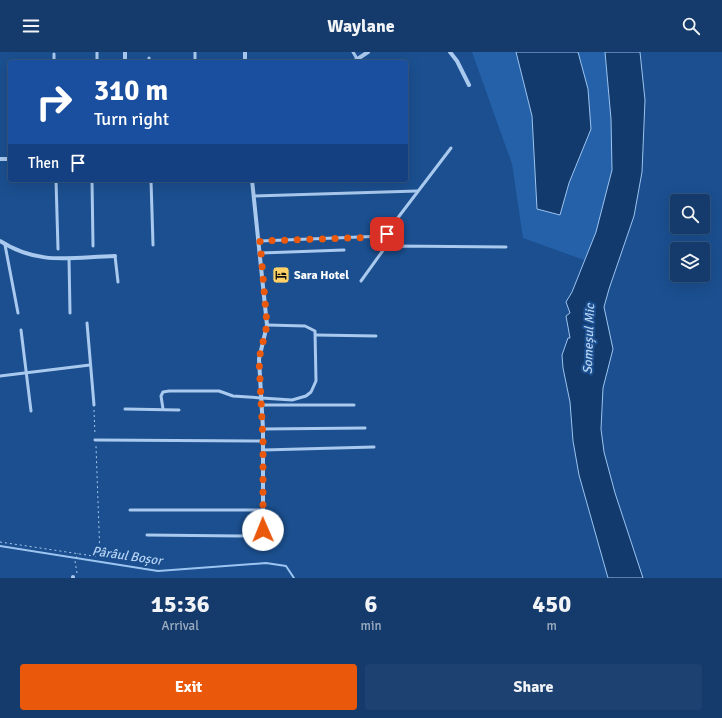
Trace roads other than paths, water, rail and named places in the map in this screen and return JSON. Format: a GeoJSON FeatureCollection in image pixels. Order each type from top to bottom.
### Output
{"type":"FeatureCollection","features":[{"type":"Feature","properties":{"kind":"street"},"geometry":{"type":"LineString","coordinates":[[359,60],[368,52]]}},
{"type":"Feature","properties":{"kind":"street"},"geometry":{"type":"LineString","coordinates":[[450,52],[457,61],[468,85]]}},
{"type":"Feature","properties":{"kind":"street"},"geometry":{"type":"LineString","coordinates":[[252,182],[260,241],[267,325],[259,359],[263,429],[263,530]]}},
{"type":"Feature","properties":{"kind":"street"},"geometry":{"type":"LineString","coordinates":[[0,241],[20,253],[32,257],[69,258],[116,256]]}},
{"type":"Feature","properties":{"kind":"lane"},"geometry":{"type":"LineString","coordinates":[[54,54],[54,60]]}},
{"type":"Feature","properties":{"kind":"lane"},"geometry":{"type":"LineString","coordinates":[[260,241],[384,236],[451,148]]}},
{"type":"Feature","properties":{"kind":"lane"},"geometry":{"type":"LineString","coordinates":[[56,182],[58,249]]}},
{"type":"Feature","properties":{"kind":"lane"},"geometry":{"type":"LineString","coordinates":[[92,182],[93,246]]}},
{"type":"Feature","properties":{"kind":"lane"},"geometry":{"type":"LineString","coordinates":[[151,182],[153,245]]}},
{"type":"Feature","properties":{"kind":"lane"},"geometry":{"type":"LineString","coordinates":[[254,196],[417,191]]}},
{"type":"Feature","properties":{"kind":"lane"},"geometry":{"type":"LineString","coordinates":[[6,245],[18,312]]}},
{"type":"Feature","properties":{"kind":"lane"},"geometry":{"type":"LineString","coordinates":[[361,281],[384,249],[395,246],[506,247]]}},
{"type":"Feature","properties":{"kind":"lane"},"geometry":{"type":"LineString","coordinates":[[261,253],[344,250]]}},
{"type":"Feature","properties":{"kind":"lane"},"geometry":{"type":"LineString","coordinates":[[116,256],[118,282]]}},
{"type":"Feature","properties":{"kind":"lane"},"geometry":{"type":"LineString","coordinates":[[69,258],[70,313]]}},
{"type":"Feature","properties":{"kind":"lane"},"geometry":{"type":"LineString","coordinates":[[87,323],[94,405]]}},
{"type":"Feature","properties":{"kind":"lane"},"geometry":{"type":"LineString","coordinates":[[163,409],[161,396],[163,392],[169,391],[219,391],[233,396],[292,400],[301,398],[311,392],[316,381],[316,335],[311,327],[267,325]]}},
{"type":"Feature","properties":{"kind":"lane"},"geometry":{"type":"LineString","coordinates":[[22,330],[31,411]]}},
{"type":"Feature","properties":{"kind":"lane"},"geometry":{"type":"LineString","coordinates":[[316,335],[376,336]]}},
{"type":"Feature","properties":{"kind":"lane"},"geometry":{"type":"LineString","coordinates":[[0,376],[90,365]]}},
{"type":"Feature","properties":{"kind":"lane"},"geometry":{"type":"LineString","coordinates":[[262,405],[354,405]]}},
{"type":"Feature","properties":{"kind":"lane"},"geometry":{"type":"LineString","coordinates":[[125,409],[179,410]]}},
{"type":"Feature","properties":{"kind":"lane"},"geometry":{"type":"LineString","coordinates":[[263,429],[365,428]]}},
{"type":"Feature","properties":{"kind":"lane"},"geometry":{"type":"LineString","coordinates":[[95,440],[263,441]]}},
{"type":"Feature","properties":{"kind":"lane"},"geometry":{"type":"LineString","coordinates":[[263,450],[374,447]]}},
{"type":"Feature","properties":{"kind":"lane"},"geometry":{"type":"LineString","coordinates":[[130,510],[263,510]]}},
{"type":"Feature","properties":{"kind":"lane"},"geometry":{"type":"LineString","coordinates":[[147,535],[240,536],[255,535],[263,530]]}},
{"type":"Feature","properties":{"kind":"water"},"geometry":{"type":"Polygon","coordinates":[[[516,52],[578,52],[588,89],[591,129],[569,183],[560,215],[537,209],[532,116],[516,52]]]}},
{"type":"Feature","properties":{"kind":"water","name":"Someșul Mic"},"geometry":{"type":"Polygon","coordinates":[[[605,52],[640,52],[645,100],[642,172],[634,216],[604,307],[613,349],[603,388],[601,429],[604,452],[615,493],[643,578],[608,578],[579,475],[573,441],[570,402],[562,355],[568,338],[570,338],[566,316],[570,313],[566,302],[572,292],[596,232],[612,170],[611,119],[605,52]]]}},
{"type":"Feature","properties":{"kind":"waterway","name":"Pârâul Boșor"},"geometry":{"type":"LineString","coordinates":[[0,546],[158,571],[266,563],[286,566],[294,578]]}},
{"type":"Feature","properties":{"kind":"place","name":"Sara Hotel"},"geometry":{"type":"Point","coordinates":[281,275]}}]}
